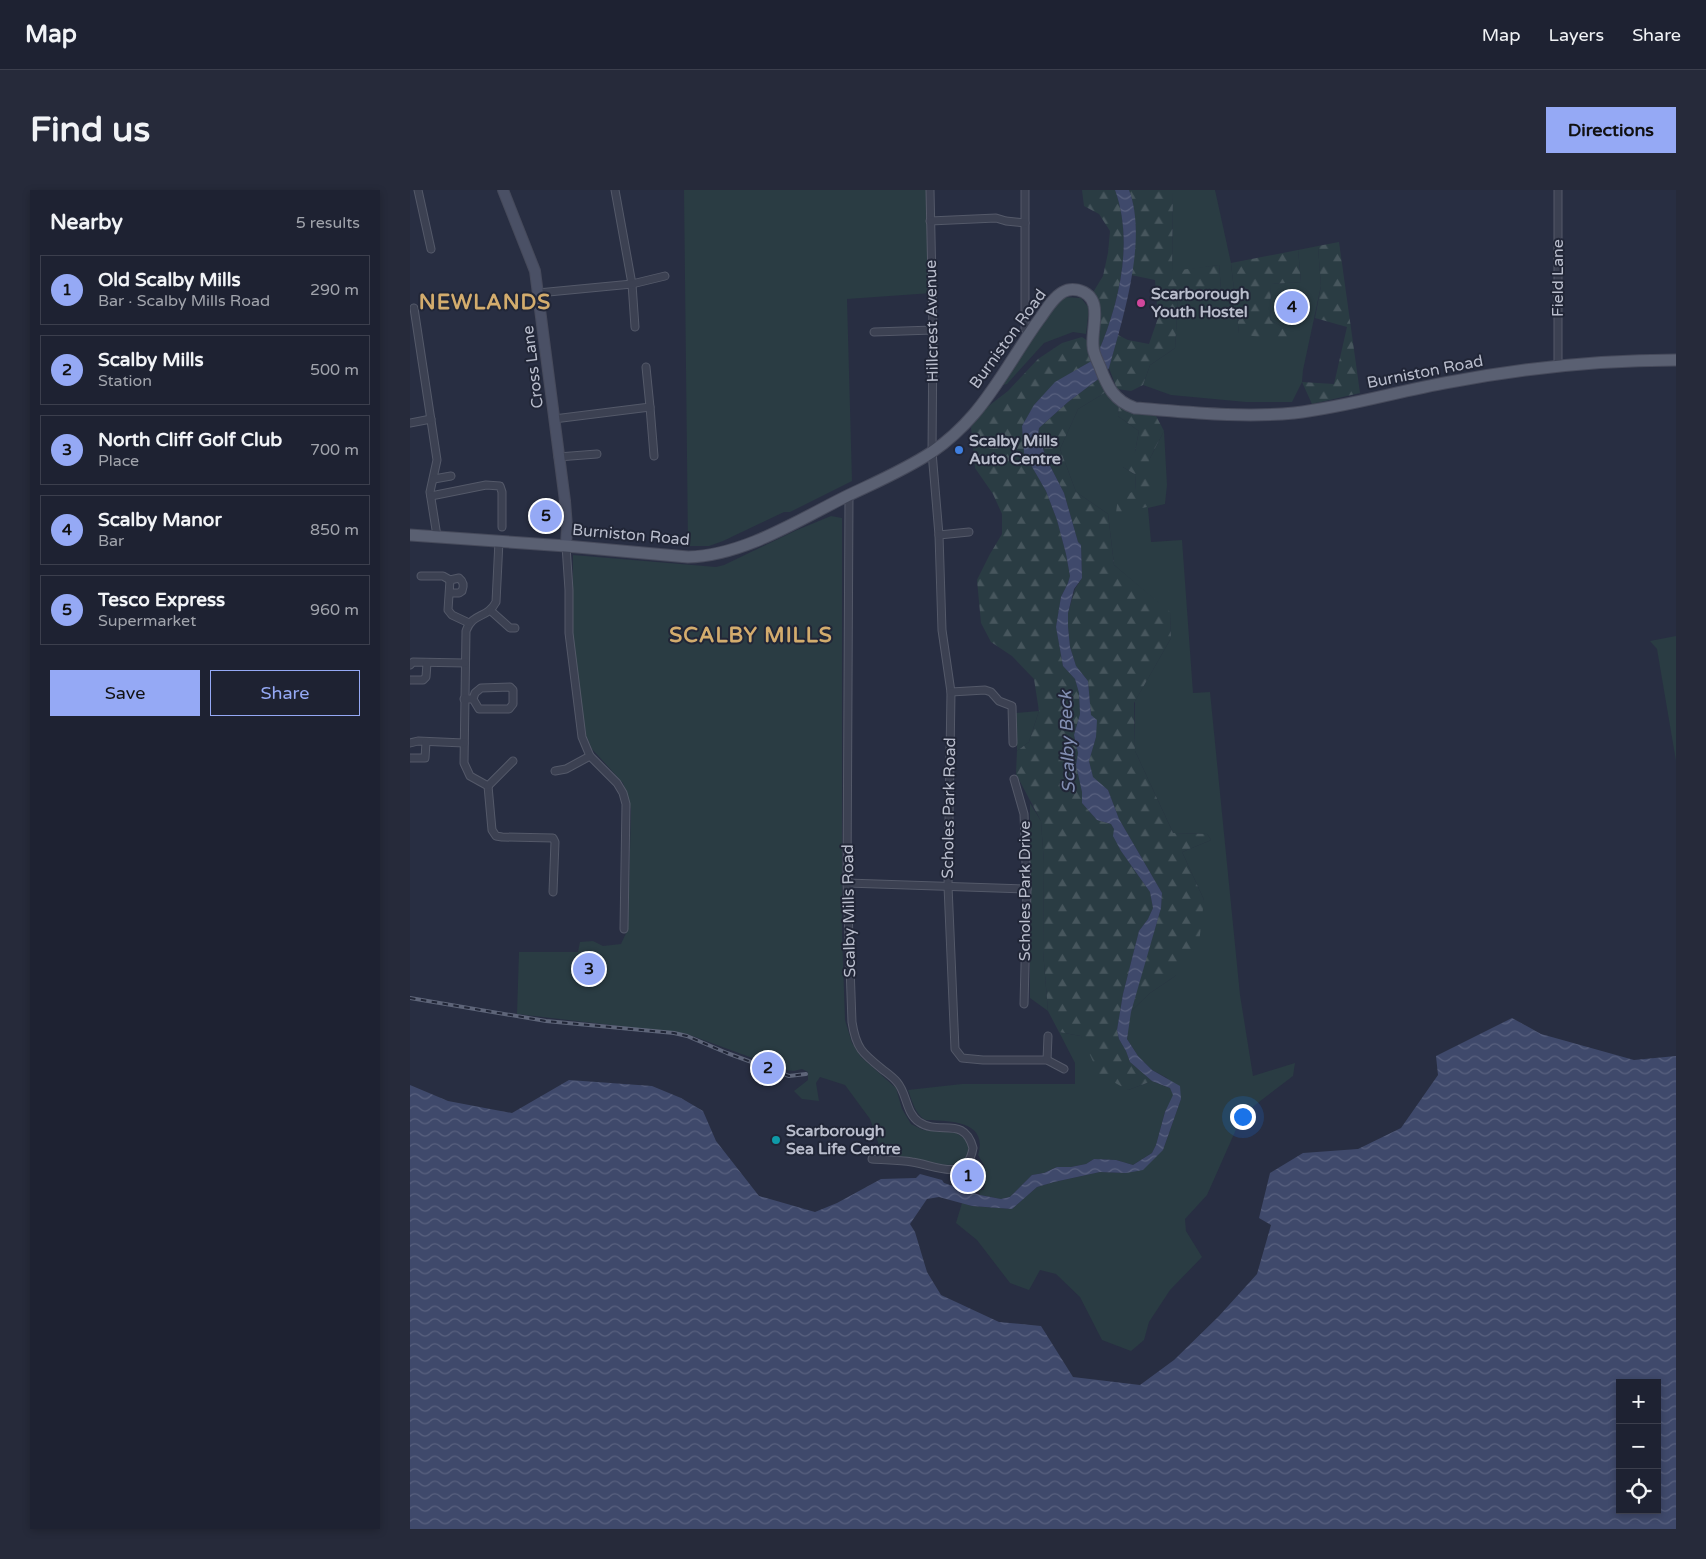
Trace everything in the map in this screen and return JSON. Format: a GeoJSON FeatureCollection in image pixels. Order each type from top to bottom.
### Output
{"type":"FeatureCollection","features":[{"type":"Feature","properties":{"kind":"main road","name":"Burniston Road"},"geometry":{"type":"LineString","coordinates":[[410,535],[679,556],[703,557],[736,549],[898,471],[932,452],[952,437],[976,412],[1029,332],[1055,298],[1062,292],[1069,290],[1081,291],[1090,298],[1095,310],[1092,339],[1094,354],[1106,383],[1114,396],[1126,405],[1135,408],[1201,413],[1276,414],[1333,407],[1451,381],[1600,363],[1676,360]]}},
{"type":"Feature","properties":{"kind":"street"},"geometry":{"type":"LineString","coordinates":[[418,190],[431,248]]}},
{"type":"Feature","properties":{"kind":"street","name":"Cross Lane"},"geometry":{"type":"LineString","coordinates":[[503,190],[535,271],[567,527],[566,546]]}},
{"type":"Feature","properties":{"kind":"street"},"geometry":{"type":"LineString","coordinates":[[615,190],[632,284],[635,327]]}},
{"type":"Feature","properties":{"kind":"street","name":"Hillcrest Avenue"},"geometry":{"type":"LineString","coordinates":[[930,190],[934,330],[932,452]]}},
{"type":"Feature","properties":{"kind":"street"},"geometry":{"type":"LineString","coordinates":[[1025,190],[1025,329],[1029,332]]}},
{"type":"Feature","properties":{"kind":"street","name":"Field Lane"},"geometry":{"type":"LineString","coordinates":[[1558,190],[1558,367]]}},
{"type":"Feature","properties":{"kind":"street"},"geometry":{"type":"LineString","coordinates":[[930,221],[996,218],[1006,221],[1025,222]]}},
{"type":"Feature","properties":{"kind":"street"},"geometry":{"type":"LineString","coordinates":[[538,293],[632,284],[664,276]]}},
{"type":"Feature","properties":{"kind":"street"},"geometry":{"type":"LineString","coordinates":[[414,308],[437,460],[430,492],[436,536]]}},
{"type":"Feature","properties":{"kind":"street"},"geometry":{"type":"LineString","coordinates":[[874,332],[934,330]]}},
{"type":"Feature","properties":{"kind":"street"},"geometry":{"type":"LineString","coordinates":[[646,367],[654,456]]}},
{"type":"Feature","properties":{"kind":"street"},"geometry":{"type":"LineString","coordinates":[[554,419],[650,408]]}},
{"type":"Feature","properties":{"kind":"street"},"geometry":{"type":"LineString","coordinates":[[410,423],[431,418]]}},
{"type":"Feature","properties":{"kind":"street","name":"Scholes Park Road"},"geometry":{"type":"LineString","coordinates":[[932,452],[942,630],[951,692],[948,886],[955,1049],[962,1058],[983,1060],[1047,1060],[1064,1069]]}},
{"type":"Feature","properties":{"kind":"street"},"geometry":{"type":"LineString","coordinates":[[558,457],[597,454]]}},
{"type":"Feature","properties":{"kind":"street"},"geometry":{"type":"LineString","coordinates":[[434,479],[450,476]]}},
{"type":"Feature","properties":{"kind":"street"},"geometry":{"type":"LineString","coordinates":[[432,496],[486,485],[500,486],[502,492],[502,527]]}},
{"type":"Feature","properties":{"kind":"street","name":"Scalby Mills Road"},"geometry":{"type":"LineString","coordinates":[[849,496],[847,883],[852,1022],[855,1040],[864,1054],[897,1082],[913,1118],[924,1125],[958,1129],[967,1135],[973,1148],[969,1162],[957,1170],[946,1170],[912,1162],[872,1159]]}},
{"type":"Feature","properties":{"kind":"street"},"geometry":{"type":"LineString","coordinates":[[938,535],[969,532]]}},
{"type":"Feature","properties":{"kind":"street"},"geometry":{"type":"LineString","coordinates":[[488,786],[470,776],[464,762],[466,630],[469,623],[474,619],[491,611],[496,602],[499,541]]}},
{"type":"Feature","properties":{"kind":"street"},"geometry":{"type":"LineString","coordinates":[[566,546],[569,633],[582,737],[590,756],[617,783],[623,793],[626,804],[624,929]]}},
{"type":"Feature","properties":{"kind":"street"},"geometry":{"type":"LineString","coordinates":[[421,576],[443,576],[450,580],[459,578],[464,585],[462,591],[450,593]]}},
{"type":"Feature","properties":{"kind":"street"},"geometry":{"type":"LineString","coordinates":[[450,580],[448,610],[452,615],[469,623]]}},
{"type":"Feature","properties":{"kind":"street"},"geometry":{"type":"LineString","coordinates":[[491,611],[510,628],[515,628]]}},
{"type":"Feature","properties":{"kind":"street"},"geometry":{"type":"LineString","coordinates":[[410,665],[413,662],[465,663]]}},
{"type":"Feature","properties":{"kind":"street"},"geometry":{"type":"LineString","coordinates":[[410,680],[423,680],[426,677],[427,663]]}},
{"type":"Feature","properties":{"kind":"street"},"geometry":{"type":"LineString","coordinates":[[510,687],[513,690],[513,704],[509,710],[479,709],[473,699],[475,693],[481,688],[510,687]]}},
{"type":"Feature","properties":{"kind":"street"},"geometry":{"type":"LineString","coordinates":[[951,692],[985,690],[991,692],[999,701],[1012,706],[1013,743]]}},
{"type":"Feature","properties":{"kind":"street"},"geometry":{"type":"LineString","coordinates":[[464,699],[473,699]]}},
{"type":"Feature","properties":{"kind":"street"},"geometry":{"type":"LineString","coordinates":[[410,758],[425,758],[426,742]]}},
{"type":"Feature","properties":{"kind":"street"},"geometry":{"type":"LineString","coordinates":[[410,743],[464,743]]}},
{"type":"Feature","properties":{"kind":"street"},"geometry":{"type":"LineString","coordinates":[[555,771],[566,769],[590,756]]}},
{"type":"Feature","properties":{"kind":"street"},"geometry":{"type":"LineString","coordinates":[[488,786],[513,762]]}},
{"type":"Feature","properties":{"kind":"street","name":"Scholes Park Drive"},"geometry":{"type":"LineString","coordinates":[[1014,779],[1024,814],[1027,890],[1024,1004]]}},
{"type":"Feature","properties":{"kind":"street"},"geometry":{"type":"LineString","coordinates":[[488,786],[492,830],[496,836],[553,838],[552,892]]}},
{"type":"Feature","properties":{"kind":"street"},"geometry":{"type":"LineString","coordinates":[[847,883],[1027,890]]}},
{"type":"Feature","properties":{"kind":"street"},"geometry":{"type":"LineString","coordinates":[[1047,1060],[1048,1036]]}},
{"type":"Feature","properties":{"kind":"green space"},"geometry":{"type":"Polygon","coordinates":[[[684,190],[930,190],[932,293],[847,299],[852,481],[790,512],[784,512],[709,546],[688,546],[684,190]]]}},
{"type":"Feature","properties":{"kind":"green space"},"geometry":{"type":"Polygon","coordinates":[[[1082,190],[1115,190],[1121,210],[1123,230],[1124,251],[1118,293],[1106,334],[1098,353],[1092,294],[1103,276],[1110,231],[1099,214],[1084,206],[1082,190]]]}},
{"type":"Feature","properties":{"kind":"green space"},"geometry":{"type":"Polygon","coordinates":[[[1129,190],[1173,190],[1172,271],[1219,265],[1221,290],[1178,298],[1175,348],[1150,365],[1143,385],[1131,391],[1117,389],[1109,368],[1118,335],[1128,340],[1149,344],[1158,318],[1155,280],[1131,275],[1135,243],[1135,221],[1129,190]]]}},
{"type":"Feature","properties":{"kind":"green space"},"geometry":{"type":"Polygon","coordinates":[[[1173,190],[1215,190],[1231,263],[1239,333],[1286,329],[1270,320],[1271,284],[1301,282],[1298,250],[1318,246],[1321,286],[1302,382],[1292,402],[1246,402],[1171,395],[1143,385],[1150,365],[1175,348],[1178,298],[1221,290],[1219,265],[1172,272],[1173,190]]]}},
{"type":"Feature","properties":{"kind":"green space"},"geometry":{"type":"Polygon","coordinates":[[[1339,242],[1360,393],[1312,404],[1302,382],[1334,384],[1347,327],[1315,318],[1321,286],[1318,246],[1339,242]]]}},
{"type":"Feature","properties":{"kind":"green space"},"geometry":{"type":"Polygon","coordinates":[[[1298,250],[1301,282],[1271,284],[1270,320],[1286,329],[1289,339],[1271,340],[1239,333],[1231,263],[1298,250]]]}},
{"type":"Feature","properties":{"kind":"green space"},"geometry":{"type":"Polygon","coordinates":[[[1064,297],[1081,298],[1089,308],[1086,334],[1073,332],[1044,343],[1007,384],[1000,386],[1049,315],[1064,297]]]}},
{"type":"Feature","properties":{"kind":"green space"},"geometry":{"type":"Polygon","coordinates":[[[1082,337],[1088,341],[1095,359],[1056,382],[1034,405],[1022,426],[1024,453],[1046,491],[1057,520],[1070,576],[1061,597],[1056,627],[1063,666],[1075,679],[1079,693],[1080,714],[1074,735],[1078,753],[1076,765],[1082,792],[1082,803],[1097,820],[1111,824],[1121,851],[1150,892],[1153,908],[1139,931],[1123,994],[1117,1030],[1119,1039],[1130,1062],[1152,1081],[1128,1090],[1099,1074],[1081,1036],[1059,1032],[1048,1011],[1043,950],[1044,863],[1041,821],[1016,774],[1017,751],[1029,742],[1039,711],[1034,679],[1012,656],[991,642],[981,623],[977,580],[1002,534],[1002,514],[993,494],[975,468],[971,427],[986,408],[1008,391],[1038,359],[1062,343],[1082,337]]]}},
{"type":"Feature","properties":{"kind":"green space"},"geometry":{"type":"Polygon","coordinates":[[[1101,377],[1106,392],[1078,409],[1060,449],[1076,492],[1108,514],[1114,565],[1170,612],[1171,638],[1134,703],[1135,751],[1173,833],[1207,834],[1211,840],[1182,852],[1204,900],[1199,943],[1175,976],[1150,993],[1130,1012],[1161,908],[1162,893],[1119,819],[1108,790],[1093,778],[1089,761],[1096,737],[1091,716],[1088,681],[1076,666],[1070,647],[1068,627],[1068,613],[1075,589],[1082,578],[1081,545],[1078,542],[1064,493],[1047,460],[1038,435],[1039,428],[1068,402],[1101,377]]]}},
{"type":"Feature","properties":{"kind":"green space"},"geometry":{"type":"Polygon","coordinates":[[[1106,392],[1119,403],[1118,416],[1139,431],[1135,452],[1123,467],[1136,475],[1135,491],[1147,507],[1149,460],[1164,431],[1167,485],[1165,504],[1148,508],[1151,542],[1182,540],[1193,693],[1210,692],[1240,995],[1253,1076],[1295,1063],[1293,1076],[1246,1112],[1238,1125],[1207,1195],[1185,1219],[1186,1231],[1202,1257],[1170,1290],[1149,1322],[1144,1340],[1131,1351],[1102,1340],[1080,1297],[1056,1274],[1040,1270],[1029,1290],[1010,1283],[977,1240],[956,1223],[962,1203],[972,1206],[1012,1209],[1037,1187],[1100,1172],[1126,1173],[1163,1150],[1181,1099],[1167,1078],[1152,1070],[1138,1056],[1127,1039],[1130,1012],[1150,993],[1175,976],[1204,900],[1182,852],[1211,840],[1207,834],[1173,833],[1135,751],[1135,701],[1171,638],[1170,613],[1114,565],[1108,514],[1076,492],[1060,449],[1078,409],[1106,392]]]}},
{"type":"Feature","properties":{"kind":"green space"},"geometry":{"type":"Polygon","coordinates":[[[1119,403],[1155,414],[1164,431],[1149,460],[1158,491],[1147,507],[1116,513],[1118,497],[1135,491],[1136,475],[1123,467],[1123,458],[1135,452],[1139,431],[1118,416],[1119,403]]]}},
{"type":"Feature","properties":{"kind":"green space"},"geometry":{"type":"Polygon","coordinates":[[[831,516],[842,518],[842,935],[845,1020],[852,1043],[861,1057],[896,1088],[902,1109],[911,1124],[923,1130],[956,1133],[965,1139],[968,1146],[968,1156],[961,1164],[946,1165],[884,1153],[880,1148],[870,1119],[845,1085],[820,1077],[816,1083],[819,1101],[802,1099],[794,1091],[808,1080],[808,1072],[802,1069],[794,1071],[785,1070],[687,1034],[517,1014],[519,952],[578,952],[580,942],[593,941],[603,946],[621,944],[628,929],[631,810],[623,783],[592,749],[586,735],[572,640],[573,555],[716,567],[831,516]]]}},
{"type":"Feature","properties":{"kind":"green space"},"geometry":{"type":"Polygon","coordinates":[[[1676,636],[1676,761],[1657,649],[1650,641],[1676,636]]]}},
{"type":"Feature","properties":{"kind":"green space"},"geometry":{"type":"Polygon","coordinates":[[[1039,711],[1029,742],[1017,751],[1016,713],[1039,711]]]}},
{"type":"Feature","properties":{"kind":"green space"},"geometry":{"type":"Polygon","coordinates":[[[1030,803],[1041,821],[1044,863],[1043,950],[1048,1011],[1030,998],[1030,803]]]}},
{"type":"Feature","properties":{"kind":"green space"},"geometry":{"type":"Polygon","coordinates":[[[1059,1032],[1081,1036],[1128,1090],[1152,1081],[1170,1088],[1174,1095],[1165,1112],[1156,1145],[1152,1153],[1133,1165],[1116,1160],[1094,1159],[1086,1164],[1057,1167],[1044,1173],[1032,1175],[1010,1197],[1001,1199],[980,1195],[979,1190],[984,1190],[985,1183],[982,1182],[981,1178],[985,1178],[984,1165],[978,1155],[980,1143],[978,1135],[972,1129],[955,1122],[926,1120],[922,1118],[914,1107],[908,1090],[962,1084],[1075,1084],[1075,1063],[1059,1032]]]}},
{"type":"Feature","properties":{"kind":"water"},"geometry":{"type":"Polygon","coordinates":[[[1115,190],[1129,190],[1134,210],[1136,231],[1135,255],[1121,326],[1106,373],[1098,353],[1118,294],[1124,252],[1121,210],[1115,190]]]}},
{"type":"Feature","properties":{"kind":"water"},"geometry":{"type":"Polygon","coordinates":[[[1095,359],[1101,377],[1068,402],[1039,428],[1038,435],[1047,460],[1064,493],[1078,542],[1081,545],[1082,578],[1074,589],[1068,613],[1068,627],[1070,647],[1076,666],[1088,681],[1091,715],[1097,720],[1096,737],[1089,761],[1093,777],[1108,790],[1119,819],[1162,893],[1161,908],[1131,1012],[1127,1039],[1138,1056],[1152,1070],[1180,1086],[1181,1099],[1163,1150],[1143,1170],[1126,1173],[1100,1172],[1037,1187],[1012,1209],[972,1206],[939,1197],[927,1199],[910,1224],[915,1232],[927,1272],[941,1295],[999,1322],[1041,1326],[1073,1377],[1140,1385],[1174,1360],[1219,1316],[1257,1274],[1271,1225],[1259,1218],[1270,1173],[1303,1153],[1358,1149],[1401,1128],[1438,1075],[1436,1056],[1512,1018],[1541,1034],[1634,1060],[1676,1056],[1676,1529],[410,1529],[410,1085],[448,1101],[512,1113],[569,1080],[652,1086],[681,1098],[703,1111],[716,1141],[759,1196],[815,1212],[837,1203],[881,1179],[916,1178],[920,1174],[942,1180],[944,1183],[980,1195],[1001,1199],[1010,1197],[1032,1175],[1044,1173],[1057,1167],[1086,1164],[1094,1159],[1116,1160],[1133,1165],[1152,1153],[1165,1112],[1173,1095],[1170,1088],[1152,1081],[1130,1062],[1119,1039],[1117,1030],[1123,994],[1139,931],[1153,908],[1150,892],[1121,851],[1113,836],[1114,829],[1111,824],[1097,820],[1082,803],[1082,792],[1076,765],[1078,753],[1074,735],[1080,714],[1079,693],[1075,679],[1063,666],[1056,627],[1061,597],[1070,576],[1057,520],[1046,491],[1024,453],[1022,426],[1034,405],[1055,382],[1095,359]]]}},
{"type":"Feature","properties":{"kind":"railway"},"geometry":{"type":"LineString","coordinates":[[410,998],[546,1021],[674,1033],[687,1036],[789,1076],[806,1074]]}},
{"type":"Feature","properties":{"kind":"place","name":"Scarborough Youth Hostel"},"geometry":{"type":"Point","coordinates":[1141,303]}},
{"type":"Feature","properties":{"kind":"place","name":"Scalby Manor"},"geometry":{"type":"Point","coordinates":[1292,307]}},
{"type":"Feature","properties":{"kind":"place","name":"Scalby Mills Auto Centre"},"geometry":{"type":"Point","coordinates":[959,450]}},
{"type":"Feature","properties":{"kind":"place","name":"Tesco Express"},"geometry":{"type":"Point","coordinates":[546,516]}},
{"type":"Feature","properties":{"kind":"place","name":"North Cliff Golf Club"},"geometry":{"type":"Point","coordinates":[589,969]}},
{"type":"Feature","properties":{"kind":"place","name":"Scalby Mills"},"geometry":{"type":"Point","coordinates":[768,1068]}},
{"type":"Feature","properties":{"kind":"place","name":"Scarborough Sea Life Centre"},"geometry":{"type":"Point","coordinates":[776,1140]}},
{"type":"Feature","properties":{"kind":"place","name":"Old Scalby Mills"},"geometry":{"type":"Point","coordinates":[968,1176]}},
{"type":"Feature","properties":{"kind":"district","name":"NEWLANDS"},"geometry":{"type":"Point","coordinates":[485,302]}},
{"type":"Feature","properties":{"kind":"district","name":"SCALBY MILLS"},"geometry":{"type":"Point","coordinates":[751,635]}},
{"type":"Feature","properties":{"kind":"water label","name":"Scalby Beck"},"geometry":{"type":"Point","coordinates":[1067,742]}}]}
